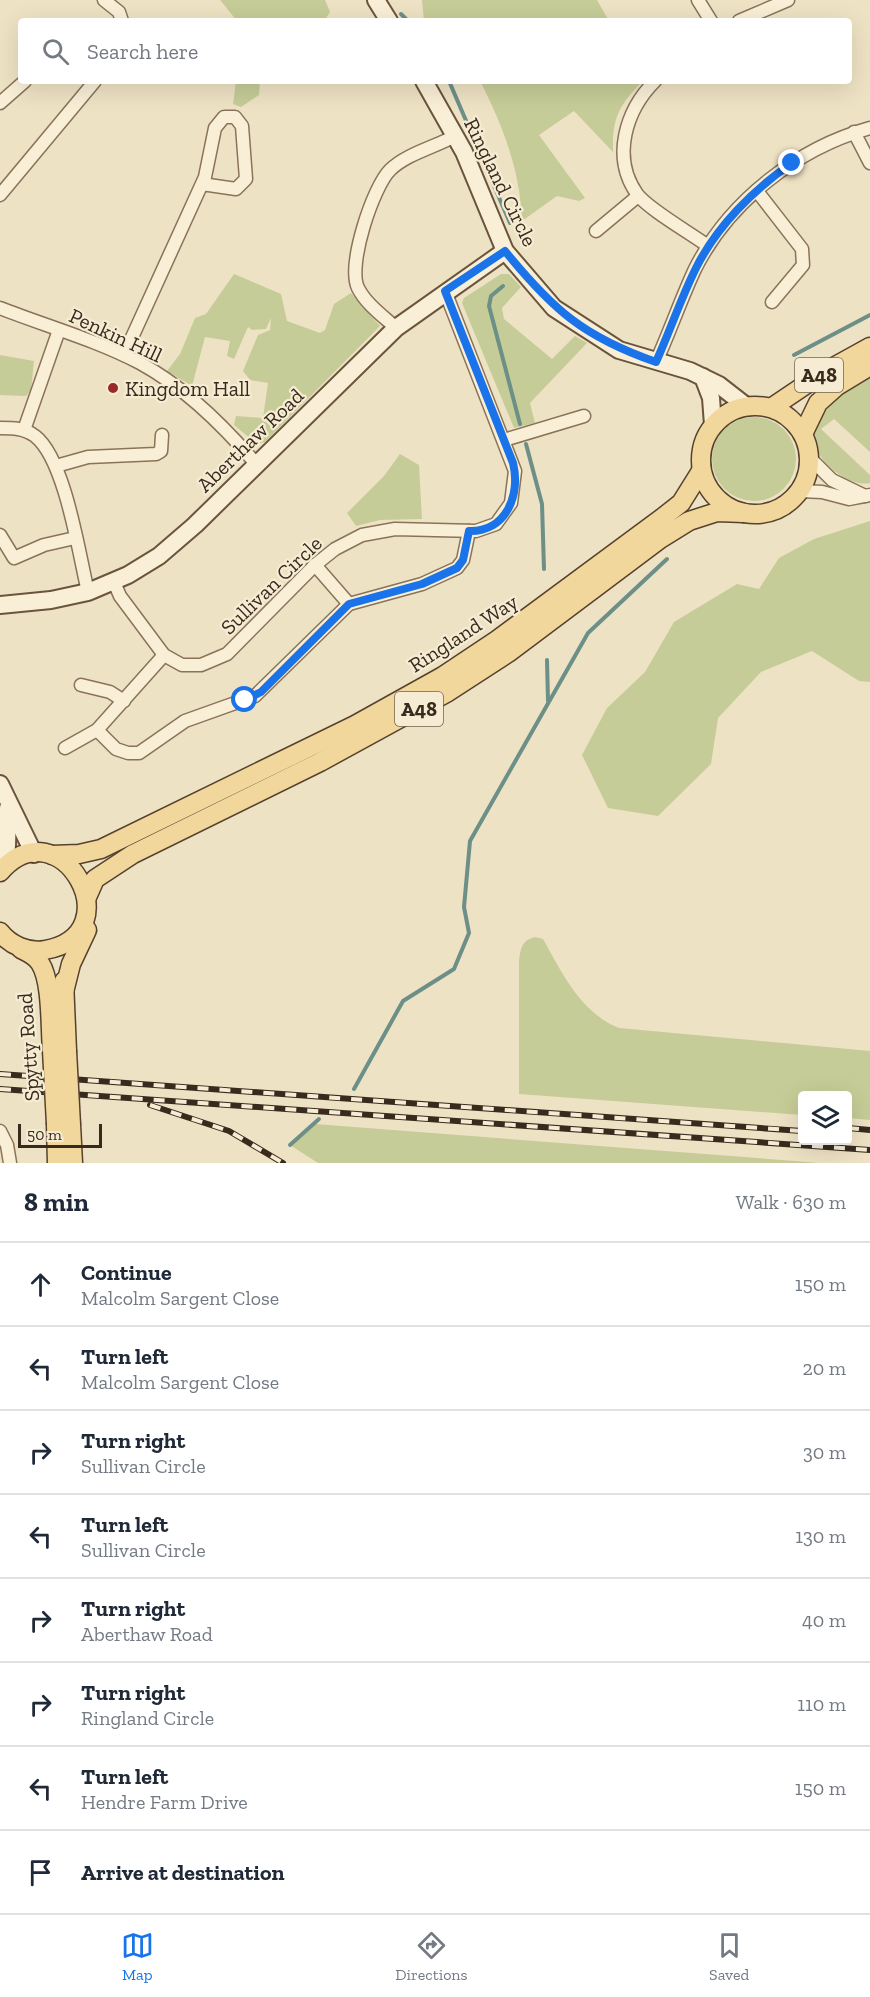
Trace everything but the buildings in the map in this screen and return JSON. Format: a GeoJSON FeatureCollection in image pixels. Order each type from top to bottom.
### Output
{"type":"FeatureCollection","features":[{"type":"Feature","properties":{"kind":"main road","name":"A48"},"geometry":{"type":"LineString","coordinates":[[771,408],[823,373],[870,347]]}},
{"type":"Feature","properties":{"kind":"main road","name":"A48"},"geometry":{"type":"LineString","coordinates":[[803,435],[818,403],[837,386],[870,366]]}},
{"type":"Feature","properties":{"kind":"main road","name":"A48"},"geometry":{"type":"LineString","coordinates":[[746,406],[771,408],[784,414],[803,435],[809,457],[807,474],[800,490]]}},
{"type":"Feature","properties":{"kind":"main road"},"geometry":{"type":"LineString","coordinates":[[713,425],[728,413],[746,406]]}},
{"type":"Feature","properties":{"kind":"main road","name":"Ringland Way"},"geometry":{"type":"LineString","coordinates":[[43,854],[80,855],[101,849],[355,725],[443,676],[506,634],[681,503],[701,471],[703,446],[713,425]]}},
{"type":"Feature","properties":{"kind":"main road"},"geometry":{"type":"LineString","coordinates":[[701,471],[716,498],[744,513]]}},
{"type":"Feature","properties":{"kind":"main road","name":"Ringland Way"},"geometry":{"type":"LineString","coordinates":[[87,897],[95,879],[106,870],[320,762],[448,692],[508,653],[689,521],[717,512],[759,514],[775,510],[789,502],[800,490]]}},
{"type":"Feature","properties":{"kind":"main road","name":"Ringland Way"},"geometry":{"type":"LineString","coordinates":[[64,992],[71,964],[92,921],[97,899],[105,882],[171,847],[184,829]]}},
{"type":"Feature","properties":{"kind":"main road","name":"A48"},"geometry":{"type":"LineString","coordinates":[[1,871],[10,862],[43,854]]}},
{"type":"Feature","properties":{"kind":"main road"},"geometry":{"type":"LineString","coordinates":[[43,854],[65,861],[83,883],[87,897]]}},
{"type":"Feature","properties":{"kind":"main road","name":"A48"},"geometry":{"type":"LineString","coordinates":[[7,938],[27,950],[42,951],[56,947],[68,940],[79,928],[86,913],[87,897]]}},
{"type":"Feature","properties":{"kind":"main road","name":"Spytty Road"},"geometry":{"type":"LineString","coordinates":[[7,938],[34,956],[41,964],[46,978],[60,1050]]}},
{"type":"Feature","properties":{"kind":"main road","name":"Spytty Road"},"geometry":{"type":"LineString","coordinates":[[57,1163],[63,1125],[60,1050],[68,940]]}},
{"type":"Feature","properties":{"kind":"main road","name":"Spytty Road"},"geometry":{"type":"LineString","coordinates":[[63,1125],[73,1163]]}},
{"type":"Feature","properties":{"kind":"street"},"geometry":{"type":"LineString","coordinates":[[104,0],[121,17]]}},
{"type":"Feature","properties":{"kind":"street"},"geometry":{"type":"LineString","coordinates":[[376,0],[387,18]]}},
{"type":"Feature","properties":{"kind":"street"},"geometry":{"type":"LineString","coordinates":[[698,0],[709,18]]}},
{"type":"Feature","properties":{"kind":"street"},"geometry":{"type":"LineString","coordinates":[[746,18],[788,0]]}},
{"type":"Feature","properties":{"kind":"street"},"geometry":{"type":"LineString","coordinates":[[0,103],[21,84]]}},
{"type":"Feature","properties":{"kind":"street"},"geometry":{"type":"LineString","coordinates":[[0,195],[92,84]]}},
{"type":"Feature","properties":{"kind":"street","name":"Ringland Circle"},"geometry":{"type":"LineString","coordinates":[[426,84],[455,136],[505,251],[554,308],[619,350],[703,377],[719,385],[746,406]]}},
{"type":"Feature","properties":{"kind":"street"},"geometry":{"type":"LineString","coordinates":[[652,84],[636,103],[625,132],[625,154],[629,178],[638,196],[708,246]]}},
{"type":"Feature","properties":{"kind":"street"},"geometry":{"type":"LineString","coordinates":[[124,356],[202,184],[218,123],[224,117],[235,117],[242,126],[246,179],[236,189],[202,184]]}},
{"type":"Feature","properties":{"kind":"street"},"geometry":{"type":"LineString","coordinates":[[656,362],[696,268],[708,246],[741,206],[779,172],[810,152],[854,132],[870,128]]}},
{"type":"Feature","properties":{"kind":"street"},"geometry":{"type":"LineString","coordinates":[[854,132],[870,163]]}},
{"type":"Feature","properties":{"kind":"street"},"geometry":{"type":"LineString","coordinates":[[396,328],[373,307],[358,288],[357,252],[379,186],[390,170],[455,136]]}},
{"type":"Feature","properties":{"kind":"street"},"geometry":{"type":"LineString","coordinates":[[757,191],[802,249],[803,265],[772,302]]}},
{"type":"Feature","properties":{"kind":"street"},"geometry":{"type":"LineString","coordinates":[[596,231],[638,196]]}},
{"type":"Feature","properties":{"kind":"street","name":"Aberthaw Road"},"geometry":{"type":"LineString","coordinates":[[0,605],[61,599],[88,592],[114,582],[146,565],[171,546],[257,465],[396,328],[445,291],[505,251]]}},
{"type":"Feature","properties":{"kind":"street","name":"Sullivan Circle"},"geometry":{"type":"LineString","coordinates":[[164,655],[176,663],[191,666],[209,663],[221,657],[315,565],[335,549],[372,532],[395,529],[469,531],[483,530],[496,524],[511,503],[515,471],[445,291]]}},
{"type":"Feature","properties":{"kind":"street","name":"Penkin Hill"},"geometry":{"type":"LineString","coordinates":[[0,308],[124,356],[158,374],[197,404],[232,436],[257,465]]}},
{"type":"Feature","properties":{"kind":"street"},"geometry":{"type":"LineString","coordinates":[[24,430],[59,330]]}},
{"type":"Feature","properties":{"kind":"street"},"geometry":{"type":"LineString","coordinates":[[703,377],[711,398],[713,425]]}},
{"type":"Feature","properties":{"kind":"street"},"geometry":{"type":"LineString","coordinates":[[504,440],[584,416]]}},
{"type":"Feature","properties":{"kind":"street"},"geometry":{"type":"LineString","coordinates":[[0,428],[24,430],[40,440],[56,466],[88,592]]}},
{"type":"Feature","properties":{"kind":"street"},"geometry":{"type":"LineString","coordinates":[[56,466],[88,457],[156,454],[161,452],[162,435]]}},
{"type":"Feature","properties":{"kind":"street"},"geometry":{"type":"LineString","coordinates":[[809,457],[832,480],[868,495]]}},
{"type":"Feature","properties":{"kind":"street"},"geometry":{"type":"LineString","coordinates":[[800,490],[822,492],[849,499],[868,495]]}},
{"type":"Feature","properties":{"kind":"street"},"geometry":{"type":"LineString","coordinates":[[97,730],[116,749],[128,753],[139,753],[185,721],[250,699],[261,692],[349,604],[422,584],[453,571],[463,560],[469,531]]}},
{"type":"Feature","properties":{"kind":"street"},"geometry":{"type":"LineString","coordinates":[[0,535],[14,558],[44,545],[75,538]]}},
{"type":"Feature","properties":{"kind":"street"},"geometry":{"type":"LineString","coordinates":[[315,565],[349,604]]}},
{"type":"Feature","properties":{"kind":"street"},"geometry":{"type":"LineString","coordinates":[[65,748],[97,730],[164,655],[120,596],[114,582]]}},
{"type":"Feature","properties":{"kind":"street"},"geometry":{"type":"LineString","coordinates":[[81,685],[110,692],[124,701]]}},
{"type":"Feature","properties":{"kind":"street"},"geometry":{"type":"LineString","coordinates":[[0,784],[8,804],[43,854]]}},
{"type":"Feature","properties":{"kind":"street"},"geometry":{"type":"LineString","coordinates":[[1,871],[7,846],[8,804]]}},
{"type":"Feature","properties":{"kind":"street"},"geometry":{"type":"LineString","coordinates":[[0,1131],[7,1145],[10,1163]]}},
{"type":"Feature","properties":{"kind":"green space"},"geometry":{"type":"Polygon","coordinates":[[[220,0],[325,0],[330,12],[326,18],[235,18],[220,0]]]}},
{"type":"Feature","properties":{"kind":"green space"},"geometry":{"type":"Polygon","coordinates":[[[422,0],[597,0],[607,18],[424,18],[422,0]]]}},
{"type":"Feature","properties":{"kind":"green space"},"geometry":{"type":"Polygon","coordinates":[[[236,84],[260,84],[259,95],[241,107],[233,104],[236,84]]]}},
{"type":"Feature","properties":{"kind":"green space"},"geometry":{"type":"Polygon","coordinates":[[[481,84],[640,84],[628,97],[619,113],[614,130],[613,152],[574,111],[539,135],[585,198],[579,201],[557,196],[522,221],[514,166],[496,115],[481,84]]]}},
{"type":"Feature","properties":{"kind":"green space"},"geometry":{"type":"Polygon","coordinates":[[[234,274],[281,294],[287,321],[320,333],[325,330],[334,304],[351,293],[380,326],[265,442],[257,444],[234,425],[236,416],[263,418],[268,383],[250,380],[243,371],[258,335],[270,330],[271,318],[266,329],[252,330],[248,327],[234,359],[227,356],[230,341],[205,337],[192,386],[167,371],[180,354],[195,318],[206,314],[234,274]]]}},
{"type":"Feature","properties":{"kind":"green space"},"geometry":{"type":"Polygon","coordinates":[[[501,274],[509,274],[521,287],[502,308],[504,319],[552,359],[575,336],[587,343],[530,403],[535,423],[514,428],[462,303],[464,298],[501,274]]]}},
{"type":"Feature","properties":{"kind":"green space"},"geometry":{"type":"Polygon","coordinates":[[[0,355],[34,361],[31,390],[26,396],[0,395],[0,355]]]}},
{"type":"Feature","properties":{"kind":"green space"},"geometry":{"type":"Polygon","coordinates":[[[870,377],[870,452],[834,419],[821,429],[870,475],[870,483],[863,484],[841,476],[823,460],[817,448],[814,426],[839,398],[870,377]]]}},
{"type":"Feature","properties":{"kind":"green space"},"geometry":{"type":"Polygon","coordinates":[[[754,417],[770,420],[784,429],[793,443],[796,459],[793,475],[784,489],[770,498],[754,501],[738,498],[724,489],[715,475],[712,459],[715,443],[724,429],[738,420],[754,417]]]}},
{"type":"Feature","properties":{"kind":"green space"},"geometry":{"type":"Polygon","coordinates":[[[400,454],[419,465],[422,519],[380,520],[356,526],[347,513],[384,476],[400,454]]]}},
{"type":"Feature","properties":{"kind":"green space"},"geometry":{"type":"Polygon","coordinates":[[[870,521],[870,682],[859,681],[812,651],[761,672],[718,718],[711,764],[658,816],[608,808],[582,755],[607,708],[645,672],[674,622],[737,584],[759,589],[779,558],[814,539],[870,521]]]}},
{"type":"Feature","properties":{"kind":"green space"},"geometry":{"type":"Polygon","coordinates":[[[535,937],[543,939],[565,978],[583,1002],[594,1013],[619,1028],[870,1051],[870,1120],[852,1118],[852,1091],[798,1091],[798,1115],[519,1094],[519,961],[522,946],[535,937]]]}},
{"type":"Feature","properties":{"kind":"green space"},"geometry":{"type":"Polygon","coordinates":[[[315,1124],[819,1163],[318,1163],[290,1145],[315,1124]]]}},
{"type":"Feature","properties":{"kind":"waterway"},"geometry":{"type":"LineString","coordinates":[[401,14],[405,18]]}},
{"type":"Feature","properties":{"kind":"waterway"},"geometry":{"type":"LineString","coordinates":[[450,84],[510,223]]}},
{"type":"Feature","properties":{"kind":"waterway"},"geometry":{"type":"LineString","coordinates":[[503,286],[491,296],[489,306],[520,424]]}},
{"type":"Feature","properties":{"kind":"waterway"},"geometry":{"type":"LineString","coordinates":[[794,355],[870,315]]}},
{"type":"Feature","properties":{"kind":"waterway"},"geometry":{"type":"LineString","coordinates":[[526,444],[542,504],[544,569]]}},
{"type":"Feature","properties":{"kind":"waterway"},"geometry":{"type":"LineString","coordinates":[[354,1089],[403,1001],[454,969],[469,933],[464,907],[470,841],[588,633],[667,559]]}},
{"type":"Feature","properties":{"kind":"waterway"},"geometry":{"type":"LineString","coordinates":[[547,660],[548,701]]}},
{"type":"Feature","properties":{"kind":"waterway"},"geometry":{"type":"LineString","coordinates":[[290,1145],[319,1119]]}},
{"type":"Feature","properties":{"kind":"railway"},"geometry":{"type":"LineString","coordinates":[[0,1074],[798,1131]]}},
{"type":"Feature","properties":{"kind":"railway"},"geometry":{"type":"LineString","coordinates":[[0,1089],[870,1150]]}},
{"type":"Feature","properties":{"kind":"railway"},"geometry":{"type":"LineString","coordinates":[[150,1105],[229,1131],[283,1163]]}},
{"type":"Feature","properties":{"kind":"railway"},"geometry":{"type":"LineString","coordinates":[[852,1128],[870,1130]]}},
{"type":"Feature","properties":{"kind":"place","name":"Kingdom Hall"},"geometry":{"type":"Point","coordinates":[113,388]}},
{"type":"Feature","properties":{"kind":"route"},"geometry":{"type":"LineString","coordinates":[[245,700],[261,692],[349,604],[422,584],[453,571],[463,560],[469,531],[490,528],[506,513],[511,503],[516,480],[513,463],[445,291],[505,251],[554,308],[586,331],[619,350],[656,362],[683,297],[708,246],[741,206],[792,163]]}}]}
